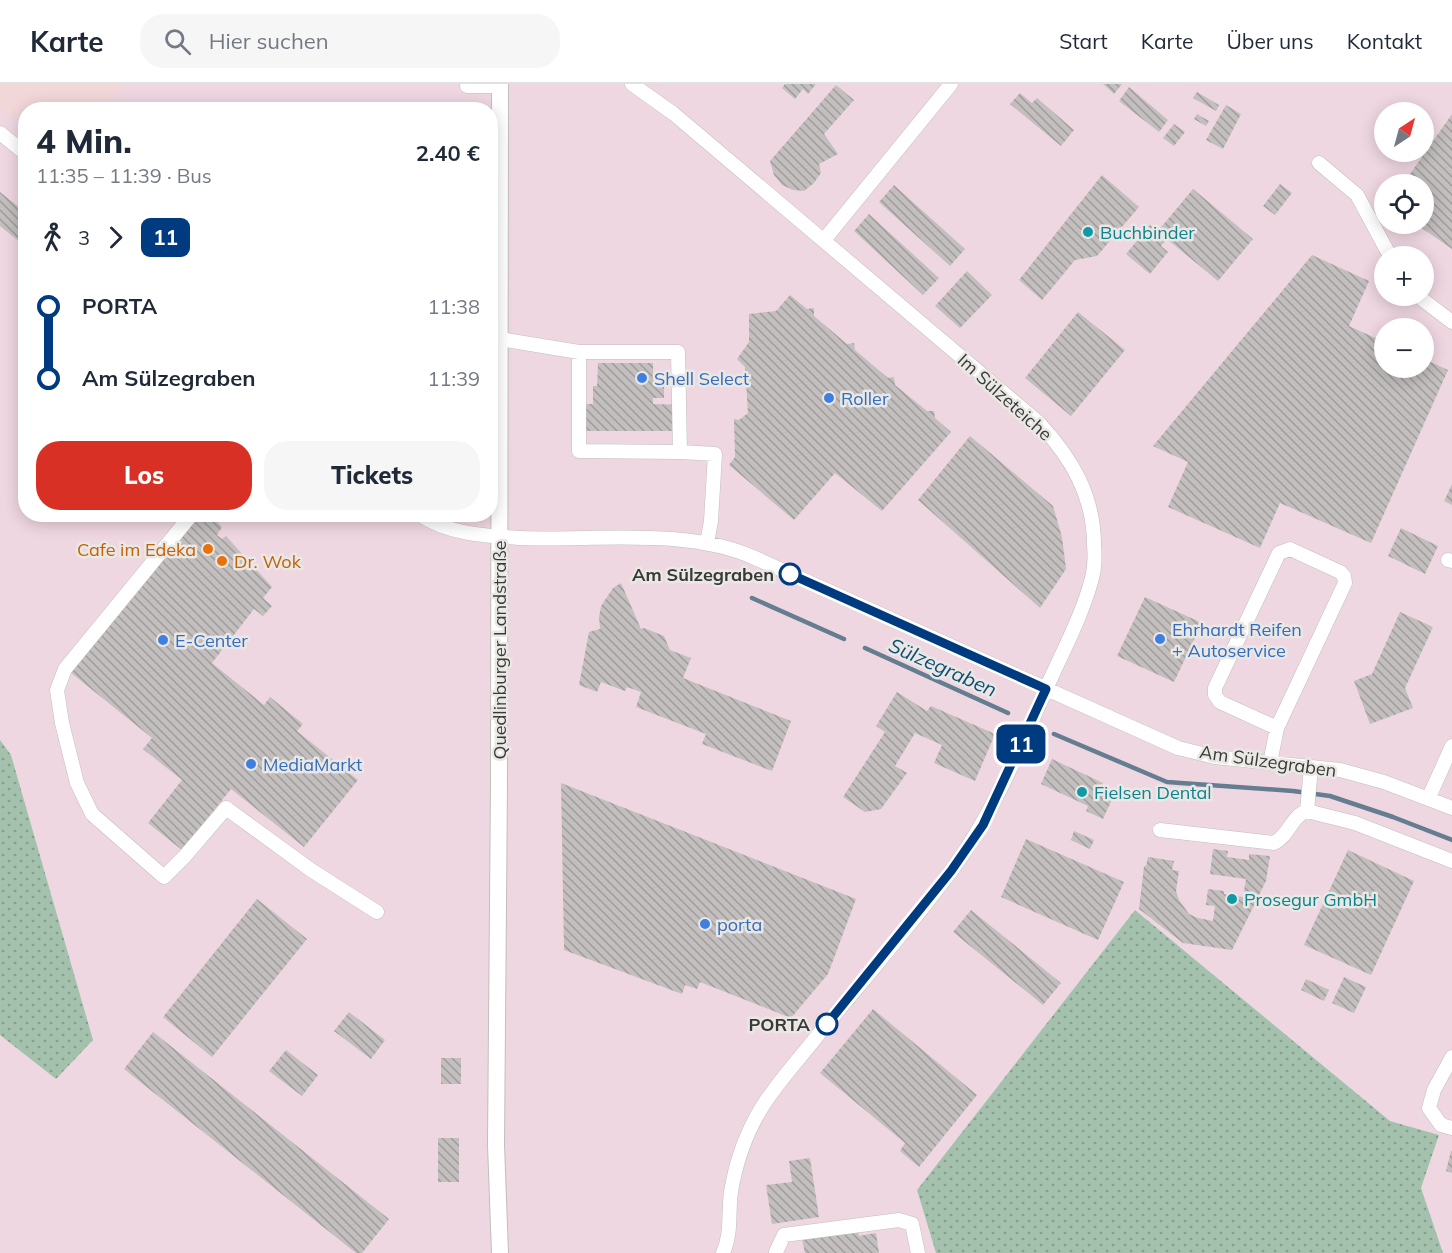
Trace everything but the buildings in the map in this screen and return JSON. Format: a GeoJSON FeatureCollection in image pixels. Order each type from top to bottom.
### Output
{"type":"FeatureCollection","features":[{"type":"Feature","properties":{"kind":"main road","name":"Quedlinburger Landstraße"},"geometry":{"type":"LineString","coordinates":[[500,85],[496,1145],[500,1253]]}},
{"type":"Feature","properties":{"kind":"street","name":"Im Sülzeteiche"},"geometry":{"type":"LineString","coordinates":[[632,84],[674,114],[1038,422],[1066,454],[1079,477],[1088,497],[1094,538],[1093,575],[1070,635],[983,825],[951,871],[764,1104],[749,1130],[738,1162],[731,1193],[728,1242],[723,1253]]}},
{"type":"Feature","properties":{"kind":"street"},"geometry":{"type":"LineString","coordinates":[[824,240],[951,84]]}},
{"type":"Feature","properties":{"kind":"street"},"geometry":{"type":"LineString","coordinates":[[467,86],[500,85]]}},
{"type":"Feature","properties":{"kind":"street"},"geometry":{"type":"LineString","coordinates":[[0,133],[18,148]]}},
{"type":"Feature","properties":{"kind":"street"},"geometry":{"type":"LineString","coordinates":[[1319,163],[1357,195],[1385,246]]}},
{"type":"Feature","properties":{"kind":"street"},"geometry":{"type":"LineString","coordinates":[[1431,306],[1452,322]]}},
{"type":"Feature","properties":{"kind":"street"},"geometry":{"type":"LineString","coordinates":[[500,339],[579,351],[678,352],[680,452]]}},
{"type":"Feature","properties":{"kind":"street"},"geometry":{"type":"LineString","coordinates":[[579,351],[579,451],[715,454],[711,521],[707,543]]}},
{"type":"Feature","properties":{"kind":"street"},"geometry":{"type":"LineString","coordinates":[[185,522],[65,669],[57,690],[62,723],[77,783],[92,814],[164,877],[226,808],[310,870],[377,912]]}},
{"type":"Feature","properties":{"kind":"street","name":"Am Sülzegraben"},"geometry":{"type":"LineString","coordinates":[[434,522],[444,527],[499,537],[681,540],[707,543],[747,554],[1178,747],[1215,757],[1356,774],[1429,797],[1452,808]]}},
{"type":"Feature","properties":{"kind":"street"},"geometry":{"type":"LineString","coordinates":[[1270,763],[1277,728],[1345,583],[1344,576],[1340,572],[1290,549],[1279,553],[1215,688],[1215,695],[1220,702],[1277,728]]}},
{"type":"Feature","properties":{"kind":"street"},"geometry":{"type":"LineString","coordinates":[[1429,797],[1452,746]]}},
{"type":"Feature","properties":{"kind":"street"},"geometry":{"type":"LineString","coordinates":[[1160,830],[1274,843],[1282,839],[1299,813],[1307,807],[1311,767]]}},
{"type":"Feature","properties":{"kind":"street"},"geometry":{"type":"LineString","coordinates":[[1307,807],[1452,861]]}},
{"type":"Feature","properties":{"kind":"street"},"geometry":{"type":"LineString","coordinates":[[1452,1057],[1434,1090],[1429,1108],[1441,1125],[1452,1128]]}},
{"type":"Feature","properties":{"kind":"street"},"geometry":{"type":"LineString","coordinates":[[776,1252],[784,1235],[899,1220],[912,1224],[918,1253]]}},
{"type":"Feature","properties":{"kind":"shaded area"},"geometry":{"type":"Polygon","coordinates":[[[0,84],[1452,84],[1452,1253],[1443,1253],[1421,1188],[1439,1135],[1390,1121],[1135,910],[917,1190],[936,1253],[0,1253],[0,1035],[56,1079],[93,1040],[11,755],[0,740],[0,84]]]}},
{"type":"Feature","properties":{"kind":"shaded area"},"geometry":{"type":"Polygon","coordinates":[[[0,84],[124,84],[109,102],[18,102],[18,121],[0,106],[0,84]]]}},
{"type":"Feature","properties":{"kind":"green space"},"geometry":{"type":"Polygon","coordinates":[[[0,740],[11,755],[93,1040],[56,1079],[0,1035],[0,740]]]}},
{"type":"Feature","properties":{"kind":"green space"},"geometry":{"type":"Polygon","coordinates":[[[1135,910],[1390,1121],[1439,1135],[1421,1188],[1443,1253],[936,1253],[917,1190],[1135,910]]]}},
{"type":"Feature","properties":{"kind":"waterway","name":"Sülzegraben"},"geometry":{"type":"LineString","coordinates":[[752,598],[844,639]]}},
{"type":"Feature","properties":{"kind":"waterway","name":"Sülzegraben"},"geometry":{"type":"LineString","coordinates":[[865,648],[1008,713]]}},
{"type":"Feature","properties":{"kind":"waterway","name":"Sülzegraben"},"geometry":{"type":"LineString","coordinates":[[1054,734],[1167,782],[1293,791],[1330,796],[1452,840]]}},
{"type":"Feature","properties":{"kind":"bus line","name":"11"},"geometry":{"type":"LineString","coordinates":[[790,574],[1046,689],[983,825],[951,871],[827,1024]]}},
{"type":"Feature","properties":{"kind":"place","name":"Buchbinder"},"geometry":{"type":"Point","coordinates":[1088,232]}},
{"type":"Feature","properties":{"kind":"place","name":"Shell Select"},"geometry":{"type":"Point","coordinates":[642,378]}},
{"type":"Feature","properties":{"kind":"place","name":"Roller"},"geometry":{"type":"Point","coordinates":[829,398]}},
{"type":"Feature","properties":{"kind":"place","name":"Cafe im Edeka"},"geometry":{"type":"Point","coordinates":[208,549]}},
{"type":"Feature","properties":{"kind":"place","name":"Dr. Wok"},"geometry":{"type":"Point","coordinates":[222,561]}},
{"type":"Feature","properties":{"kind":"place","name":"Am Sülzegraben"},"geometry":{"type":"Point","coordinates":[790,574]}},
{"type":"Feature","properties":{"kind":"place","name":"Ehrhardt Reifen + Autoservice"},"geometry":{"type":"Point","coordinates":[1160,639]}},
{"type":"Feature","properties":{"kind":"place","name":"E-Center"},"geometry":{"type":"Point","coordinates":[163,640]}},
{"type":"Feature","properties":{"kind":"place","name":"MediaMarkt"},"geometry":{"type":"Point","coordinates":[251,764]}},
{"type":"Feature","properties":{"kind":"place","name":"Fielsen Dental"},"geometry":{"type":"Point","coordinates":[1082,792]}},
{"type":"Feature","properties":{"kind":"place","name":"Prosegur GmbH"},"geometry":{"type":"Point","coordinates":[1232,899]}},
{"type":"Feature","properties":{"kind":"place","name":"porta"},"geometry":{"type":"Point","coordinates":[705,924]}},
{"type":"Feature","properties":{"kind":"place","name":"PORTA"},"geometry":{"type":"Point","coordinates":[827,1024]}}]}
